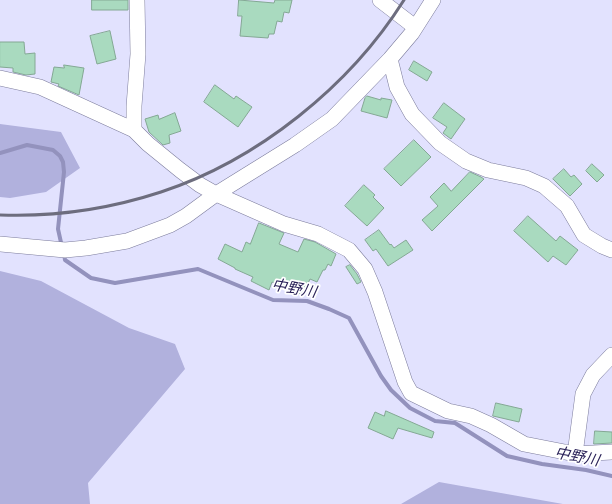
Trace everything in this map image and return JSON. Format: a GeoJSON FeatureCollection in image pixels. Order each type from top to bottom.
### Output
{"type":"FeatureCollection","features":[{"type":"Feature","properties":{"kind":"street"},"geometry":{"type":"LineString","coordinates":[[134,130],[134,106],[138,54],[137,0]]}},
{"type":"Feature","properties":{"kind":"street"},"geometry":{"type":"LineString","coordinates":[[380,0],[416,27]]}},
{"type":"Feature","properties":{"kind":"street"},"geometry":{"type":"LineString","coordinates":[[0,244],[64,250],[86,248],[127,241],[170,225],[186,216],[216,194],[295,145],[332,119],[390,59],[416,27],[432,0]]}},
{"type":"Feature","properties":{"kind":"street"},"geometry":{"type":"LineString","coordinates":[[390,59],[397,87],[412,114],[440,142],[466,161],[488,170],[526,178],[544,186],[567,206],[584,235],[612,250]]}},
{"type":"Feature","properties":{"kind":"street"},"geometry":{"type":"LineString","coordinates":[[0,78],[40,87],[134,130],[159,153],[200,185],[216,194],[284,224],[318,234],[349,250],[368,274],[410,393],[448,411],[471,416],[491,425],[524,444],[576,454],[612,452]]}},
{"type":"Feature","properties":{"kind":"street"},"geometry":{"type":"LineString","coordinates":[[576,454],[583,394],[593,375],[612,355]]}},
{"type":"Feature","properties":{"kind":"shaded area"},"geometry":{"type":"Polygon","coordinates":[[[0,124],[61,132],[80,168],[46,192],[10,198],[0,197],[0,124]]]}},
{"type":"Feature","properties":{"kind":"shaded area"},"geometry":{"type":"Polygon","coordinates":[[[0,271],[41,281],[129,328],[175,344],[185,369],[88,483],[90,504],[0,504],[0,271]]]}},
{"type":"Feature","properties":{"kind":"shaded area"},"geometry":{"type":"Polygon","coordinates":[[[439,482],[563,504],[401,504],[439,482]]]}},
{"type":"Feature","properties":{"kind":"building"},"geometry":{"type":"Polygon","coordinates":[[[92,0],[128,0],[128,10],[92,10],[92,0]]]}},
{"type":"Feature","properties":{"kind":"building"},"geometry":{"type":"Polygon","coordinates":[[[239,0],[274,3],[275,0],[292,0],[289,13],[284,12],[282,22],[277,21],[274,34],[269,34],[268,38],[240,36],[242,16],[238,16],[239,0]]]}},
{"type":"Feature","properties":{"kind":"building"},"geometry":{"type":"Polygon","coordinates":[[[110,31],[116,59],[97,64],[90,36],[110,31]]]}},
{"type":"Feature","properties":{"kind":"building"},"geometry":{"type":"Polygon","coordinates":[[[0,42],[24,42],[25,54],[35,53],[35,74],[26,75],[13,72],[13,68],[0,67],[0,42]]]}},
{"type":"Feature","properties":{"kind":"building"},"geometry":{"type":"Polygon","coordinates":[[[414,61],[432,72],[427,81],[409,70],[414,61]]]}},
{"type":"Feature","properties":{"kind":"building"},"geometry":{"type":"Polygon","coordinates":[[[64,65],[84,68],[79,95],[58,86],[59,84],[51,82],[54,67],[64,68],[64,65]]]}},
{"type":"Feature","properties":{"kind":"building"},"geometry":{"type":"Polygon","coordinates":[[[215,85],[234,99],[236,96],[252,107],[238,127],[204,102],[215,85]]]}},
{"type":"Feature","properties":{"kind":"building"},"geometry":{"type":"Polygon","coordinates":[[[367,96],[381,100],[381,98],[392,100],[387,118],[361,111],[367,96]]]}},
{"type":"Feature","properties":{"kind":"building"},"geometry":{"type":"Polygon","coordinates":[[[444,103],[465,119],[451,139],[443,133],[447,127],[433,118],[444,103]]]}},
{"type":"Feature","properties":{"kind":"building"},"geometry":{"type":"Polygon","coordinates":[[[175,113],[181,131],[169,135],[170,143],[163,145],[149,132],[145,119],[158,115],[159,119],[175,113]]]}},
{"type":"Feature","properties":{"kind":"building"},"geometry":{"type":"Polygon","coordinates":[[[414,140],[431,157],[401,186],[384,169],[414,140]]]}},
{"type":"Feature","properties":{"kind":"building"},"geometry":{"type":"Polygon","coordinates":[[[592,164],[604,175],[597,182],[586,171],[592,164]]]}},
{"type":"Feature","properties":{"kind":"building"},"geometry":{"type":"Polygon","coordinates":[[[564,169],[571,177],[574,175],[582,184],[570,196],[553,179],[564,169]]]}},
{"type":"Feature","properties":{"kind":"building"},"geometry":{"type":"Polygon","coordinates":[[[470,172],[484,179],[432,231],[422,220],[438,206],[430,197],[444,183],[451,191],[470,172]]]}},
{"type":"Feature","properties":{"kind":"building"},"geometry":{"type":"Polygon","coordinates":[[[364,185],[375,195],[373,197],[384,208],[367,226],[345,206],[364,185]]]}},
{"type":"Feature","properties":{"kind":"building"},"geometry":{"type":"Polygon","coordinates":[[[528,216],[556,241],[560,236],[578,250],[566,265],[553,256],[548,262],[514,231],[528,216]]]}},
{"type":"Feature","properties":{"kind":"building"},"geometry":{"type":"Polygon","coordinates":[[[259,223],[284,233],[279,244],[298,252],[304,239],[315,242],[336,254],[331,266],[328,264],[317,282],[310,279],[304,292],[297,294],[272,282],[269,290],[251,281],[253,277],[218,259],[225,244],[242,252],[246,242],[250,244],[259,223]]]}},
{"type":"Feature","properties":{"kind":"building"},"geometry":{"type":"Polygon","coordinates":[[[379,230],[394,248],[406,240],[413,250],[388,266],[376,249],[373,251],[365,240],[379,230]]]}},
{"type":"Feature","properties":{"kind":"building"},"geometry":{"type":"Polygon","coordinates":[[[350,265],[361,282],[357,284],[346,267],[350,265]]]}},
{"type":"Feature","properties":{"kind":"building"},"geometry":{"type":"Polygon","coordinates":[[[496,403],[522,409],[519,422],[493,416],[496,403]]]}},
{"type":"Feature","properties":{"kind":"building"},"geometry":{"type":"Polygon","coordinates":[[[386,411],[434,432],[432,438],[398,428],[393,439],[368,428],[375,412],[384,416],[386,411]]]}},
{"type":"Feature","properties":{"kind":"building"},"geometry":{"type":"Polygon","coordinates":[[[595,431],[612,432],[612,443],[594,444],[595,431]]]}},
{"type":"Feature","properties":{"kind":"waterway","name":"中野川"},"geometry":{"type":"LineString","coordinates":[[0,153],[27,145],[53,150],[60,156],[63,162],[64,172],[58,229],[62,247]]}},
{"type":"Feature","properties":{"kind":"waterway","name":"中野川"},"geometry":{"type":"LineString","coordinates":[[64,254],[65,260],[91,278],[115,283],[198,269],[273,300],[307,301],[329,309],[349,318],[381,376],[391,390],[410,408],[435,421],[455,423],[507,456],[542,464],[586,470],[612,476]]}},
{"type":"Feature","properties":{"kind":"railway"},"geometry":{"type":"LineString","coordinates":[[0,215],[41,215],[82,211],[122,203],[161,192],[197,178],[232,161],[266,140],[299,116],[329,90],[357,62],[382,32],[404,0]]}}]}
